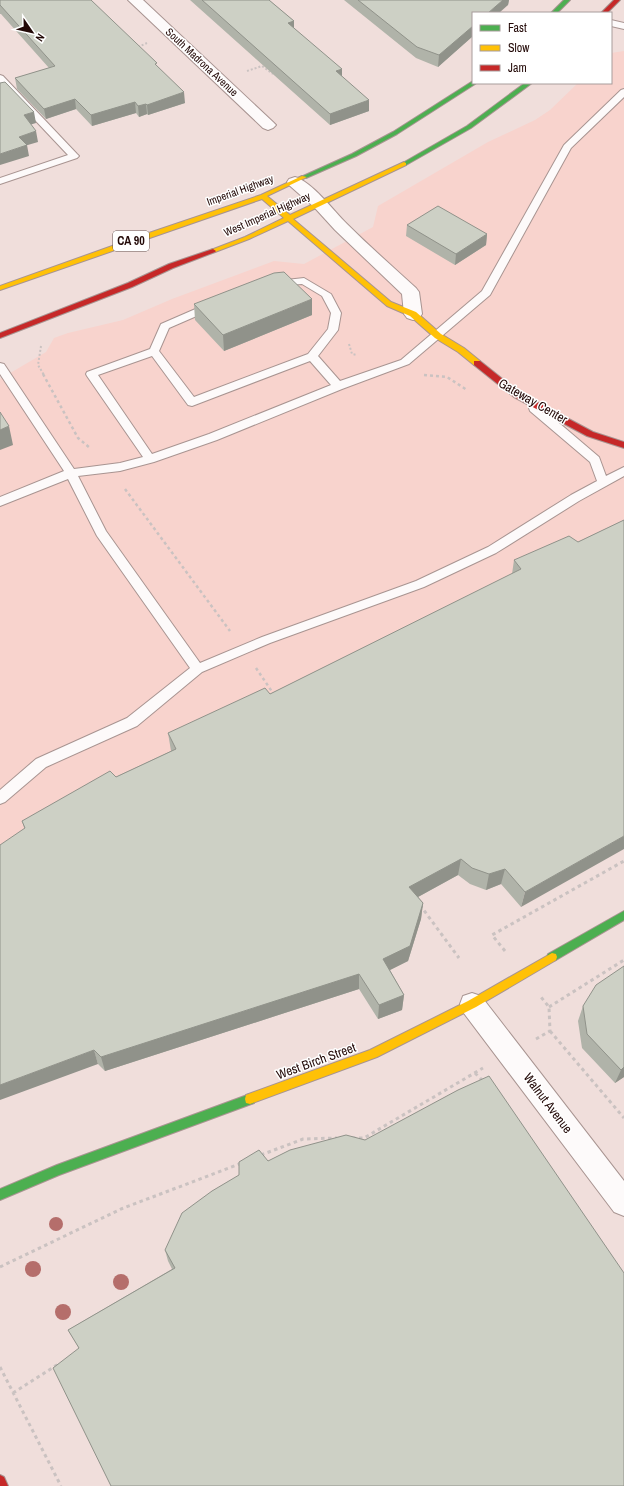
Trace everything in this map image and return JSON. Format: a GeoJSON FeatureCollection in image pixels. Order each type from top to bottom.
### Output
{"type":"FeatureCollection","features":[{"type":"Feature","properties":{"kind":"main road"},"geometry":{"type":"LineString","coordinates":[[555,12],[567,0]]}},
{"type":"Feature","properties":{"kind":"main road"},"geometry":{"type":"LineString","coordinates":[[605,12],[617,0]]}},
{"type":"Feature","properties":{"kind":"main road","name":"Imperial Highway"},"geometry":{"type":"LineString","coordinates":[[0,288],[145,236],[263,196],[354,155],[395,133],[472,84]]}},
{"type":"Feature","properties":{"kind":"main road","name":"West Imperial Highway"},"geometry":{"type":"LineString","coordinates":[[0,336],[171,266],[247,238],[289,219],[402,165],[469,127],[528,84]]}},
{"type":"Feature","properties":{"kind":"main road","name":"Gateway Center"},"geometry":{"type":"LineString","coordinates":[[263,196],[389,304],[413,314],[438,336],[461,350],[495,379],[517,395],[590,434],[624,445]]}},
{"type":"Feature","properties":{"kind":"main road","name":"West Birch Street"},"geometry":{"type":"LineString","coordinates":[[0,1195],[72,1165],[373,1054],[472,1004],[624,915]]}},
{"type":"Feature","properties":{"kind":"main road"},"geometry":{"type":"LineString","coordinates":[[0,1480],[2,1486]]}},
{"type":"Feature","properties":{"kind":"street","name":"South Madrona Avenue"},"geometry":{"type":"LineString","coordinates":[[135,0],[268,125]]}},
{"type":"Feature","properties":{"kind":"street"},"geometry":{"type":"LineString","coordinates":[[295,182],[320,204],[341,227],[410,292],[413,314]]}},
{"type":"Feature","properties":{"kind":"street","name":"Walnut Avenue"},"geometry":{"type":"LineString","coordinates":[[472,1004],[624,1203]]}},
{"type":"Feature","properties":{"kind":"lane"},"geometry":{"type":"LineString","coordinates":[[612,23],[624,26]]}},
{"type":"Feature","properties":{"kind":"lane"},"geometry":{"type":"LineString","coordinates":[[0,78],[74,156],[0,181]]}},
{"type":"Feature","properties":{"kind":"lane"},"geometry":{"type":"LineString","coordinates":[[0,502],[70,473],[120,467],[150,460],[213,437],[338,386],[405,362],[438,336],[486,293],[567,147],[624,92]]}},
{"type":"Feature","properties":{"kind":"lane"},"geometry":{"type":"LineString","coordinates":[[154,352],[192,402],[312,356],[333,330],[336,314],[326,294],[304,281],[270,284]]}},
{"type":"Feature","properties":{"kind":"lane"},"geometry":{"type":"LineString","coordinates":[[150,460],[91,374],[154,352],[165,326],[220,302]]}},
{"type":"Feature","properties":{"kind":"lane"},"geometry":{"type":"LineString","coordinates":[[312,356],[338,386]]}},
{"type":"Feature","properties":{"kind":"lane"},"geometry":{"type":"LineString","coordinates":[[0,366],[70,473],[101,534],[198,669]]}},
{"type":"Feature","properties":{"kind":"lane"},"geometry":{"type":"LineString","coordinates":[[517,395],[595,460],[603,482]]}},
{"type":"Feature","properties":{"kind":"lane"},"geometry":{"type":"LineString","coordinates":[[0,798],[41,763],[132,722],[198,669],[266,640],[420,584],[492,550],[603,482],[624,471]]}},
{"type":"Feature","properties":{"kind":"path"},"geometry":{"type":"LineString","coordinates":[[142,50],[138,46],[150,43]]}},
{"type":"Feature","properties":{"kind":"path"},"geometry":{"type":"LineString","coordinates":[[247,71],[262,66],[273,74]]}},
{"type":"Feature","properties":{"kind":"path"},"geometry":{"type":"LineString","coordinates":[[349,344],[352,354],[359,356]]}},
{"type":"Feature","properties":{"kind":"path"},"geometry":{"type":"LineString","coordinates":[[405,362],[419,375],[447,377],[474,394]]}},
{"type":"Feature","properties":{"kind":"path"},"geometry":{"type":"LineString","coordinates":[[624,861],[492,934],[549,1007],[550,1031],[624,1118]]}},
{"type":"Feature","properties":{"kind":"path"},"geometry":{"type":"LineString","coordinates":[[549,1007],[624,960]]}},
{"type":"Feature","properties":{"kind":"path"},"geometry":{"type":"LineString","coordinates":[[349,1138],[364,1138],[550,1031]]}},
{"type":"Feature","properties":{"kind":"path"},"geometry":{"type":"LineString","coordinates":[[475,1073],[484,1083]]}},
{"type":"Feature","properties":{"kind":"path"},"geometry":{"type":"LineString","coordinates":[[259,1156],[303,1140],[341,1138]]}},
{"type":"Feature","properties":{"kind":"path"},"geometry":{"type":"LineString","coordinates":[[0,1267],[121,1209],[244,1162]]}},
{"type":"Feature","properties":{"kind":"path"},"geometry":{"type":"LineString","coordinates":[[13,1393],[66,1359]]}},
{"type":"Feature","properties":{"kind":"path"},"geometry":{"type":"LineString","coordinates":[[0,1367],[61,1486]]}},
{"type":"Feature","properties":{"kind":"shaded area"},"geometry":{"type":"Polygon","coordinates":[[[624,51],[624,734],[0,863],[0,379],[46,352],[54,338],[68,333],[123,320],[172,299],[274,261],[304,264],[373,227],[378,206],[488,142],[535,120],[550,110],[577,84],[612,84],[612,53],[624,51]]]}},
{"type":"Feature","properties":{"kind":"building"},"geometry":{"type":"Polygon","coordinates":[[[0,0],[91,0],[157,63],[155,64],[184,92],[147,105],[138,106],[135,102],[91,115],[75,99],[44,109],[15,78],[55,66],[0,5],[0,0]]]}},
{"type":"Feature","properties":{"kind":"building"},"geometry":{"type":"Polygon","coordinates":[[[202,0],[269,0],[294,21],[288,23],[342,69],[336,71],[369,100],[330,114],[202,0]]]}},
{"type":"Feature","properties":{"kind":"building"},"geometry":{"type":"Polygon","coordinates":[[[358,0],[503,0],[489,12],[472,12],[472,27],[439,55],[417,47],[358,0]]]}},
{"type":"Feature","properties":{"kind":"building"},"geometry":{"type":"Polygon","coordinates":[[[5,82],[34,112],[24,115],[36,131],[19,137],[27,145],[0,154],[0,83],[5,82]]]}},
{"type":"Feature","properties":{"kind":"building"},"geometry":{"type":"Polygon","coordinates":[[[438,206],[487,234],[456,254],[407,225],[438,206]]]}},
{"type":"Feature","properties":{"kind":"building"},"geometry":{"type":"Polygon","coordinates":[[[284,272],[312,299],[223,335],[194,304],[274,273],[284,272]]]}},
{"type":"Feature","properties":{"kind":"building"},"geometry":{"type":"Polygon","coordinates":[[[0,412],[9,426],[0,430],[0,412]]]}},
{"type":"Feature","properties":{"kind":"building"},"geometry":{"type":"Polygon","coordinates":[[[624,520],[624,836],[525,892],[505,869],[489,874],[472,868],[461,859],[409,887],[423,903],[410,946],[383,959],[404,995],[379,1005],[359,974],[101,1057],[94,1050],[0,1085],[0,845],[25,828],[22,821],[110,771],[116,777],[176,749],[168,733],[265,688],[270,694],[521,569],[514,560],[569,536],[578,542],[624,520]]]}},
{"type":"Feature","properties":{"kind":"building"},"geometry":{"type":"Polygon","coordinates":[[[624,966],[624,1067],[621,1070],[587,1034],[583,1006],[596,985],[624,966]]]}},
{"type":"Feature","properties":{"kind":"building"},"geometry":{"type":"Polygon","coordinates":[[[489,1076],[624,1273],[624,1486],[111,1486],[53,1368],[79,1348],[68,1330],[175,1268],[165,1250],[182,1213],[212,1191],[239,1175],[239,1162],[259,1150],[268,1161],[290,1150],[346,1135],[365,1140],[458,1090],[489,1076]]]}},
{"type":"Feature","properties":{"kind":"traffic: fast"},"geometry":{"type":"LineString","coordinates":[[555,12],[567,0]]}},
{"type":"Feature","properties":{"kind":"traffic: fast"},"geometry":{"type":"LineString","coordinates":[[304,177],[354,155],[395,133],[472,84]]}},
{"type":"Feature","properties":{"kind":"traffic: fast"},"geometry":{"type":"LineString","coordinates":[[404,164],[469,127],[528,84]]}},
{"type":"Feature","properties":{"kind":"traffic: fast"},"geometry":{"type":"LineString","coordinates":[[552,957],[624,915]]}},
{"type":"Feature","properties":{"kind":"traffic: fast"},"geometry":{"type":"LineString","coordinates":[[0,1195],[57,1170],[250,1099]]}},
{"type":"Feature","properties":{"kind":"traffic: slow"},"geometry":{"type":"LineString","coordinates":[[213,251],[247,238],[404,164]]}},
{"type":"Feature","properties":{"kind":"traffic: slow"},"geometry":{"type":"LineString","coordinates":[[0,288],[145,236],[263,196],[304,177]]}},
{"type":"Feature","properties":{"kind":"traffic: slow"},"geometry":{"type":"LineString","coordinates":[[263,196],[389,304],[413,314],[438,336],[461,350],[477,363]]}},
{"type":"Feature","properties":{"kind":"traffic: slow"},"geometry":{"type":"LineString","coordinates":[[250,1099],[373,1054],[472,1004],[552,957]]}},
{"type":"Feature","properties":{"kind":"traffic: jam"},"geometry":{"type":"LineString","coordinates":[[605,12],[617,0]]}},
{"type":"Feature","properties":{"kind":"traffic: jam"},"geometry":{"type":"LineString","coordinates":[[0,336],[130,285],[171,266],[213,251]]}},
{"type":"Feature","properties":{"kind":"traffic: jam"},"geometry":{"type":"LineString","coordinates":[[477,363],[517,395],[590,434],[624,445]]}},
{"type":"Feature","properties":{"kind":"traffic: jam"},"geometry":{"type":"LineString","coordinates":[[0,1481],[2,1486]]}}]}
